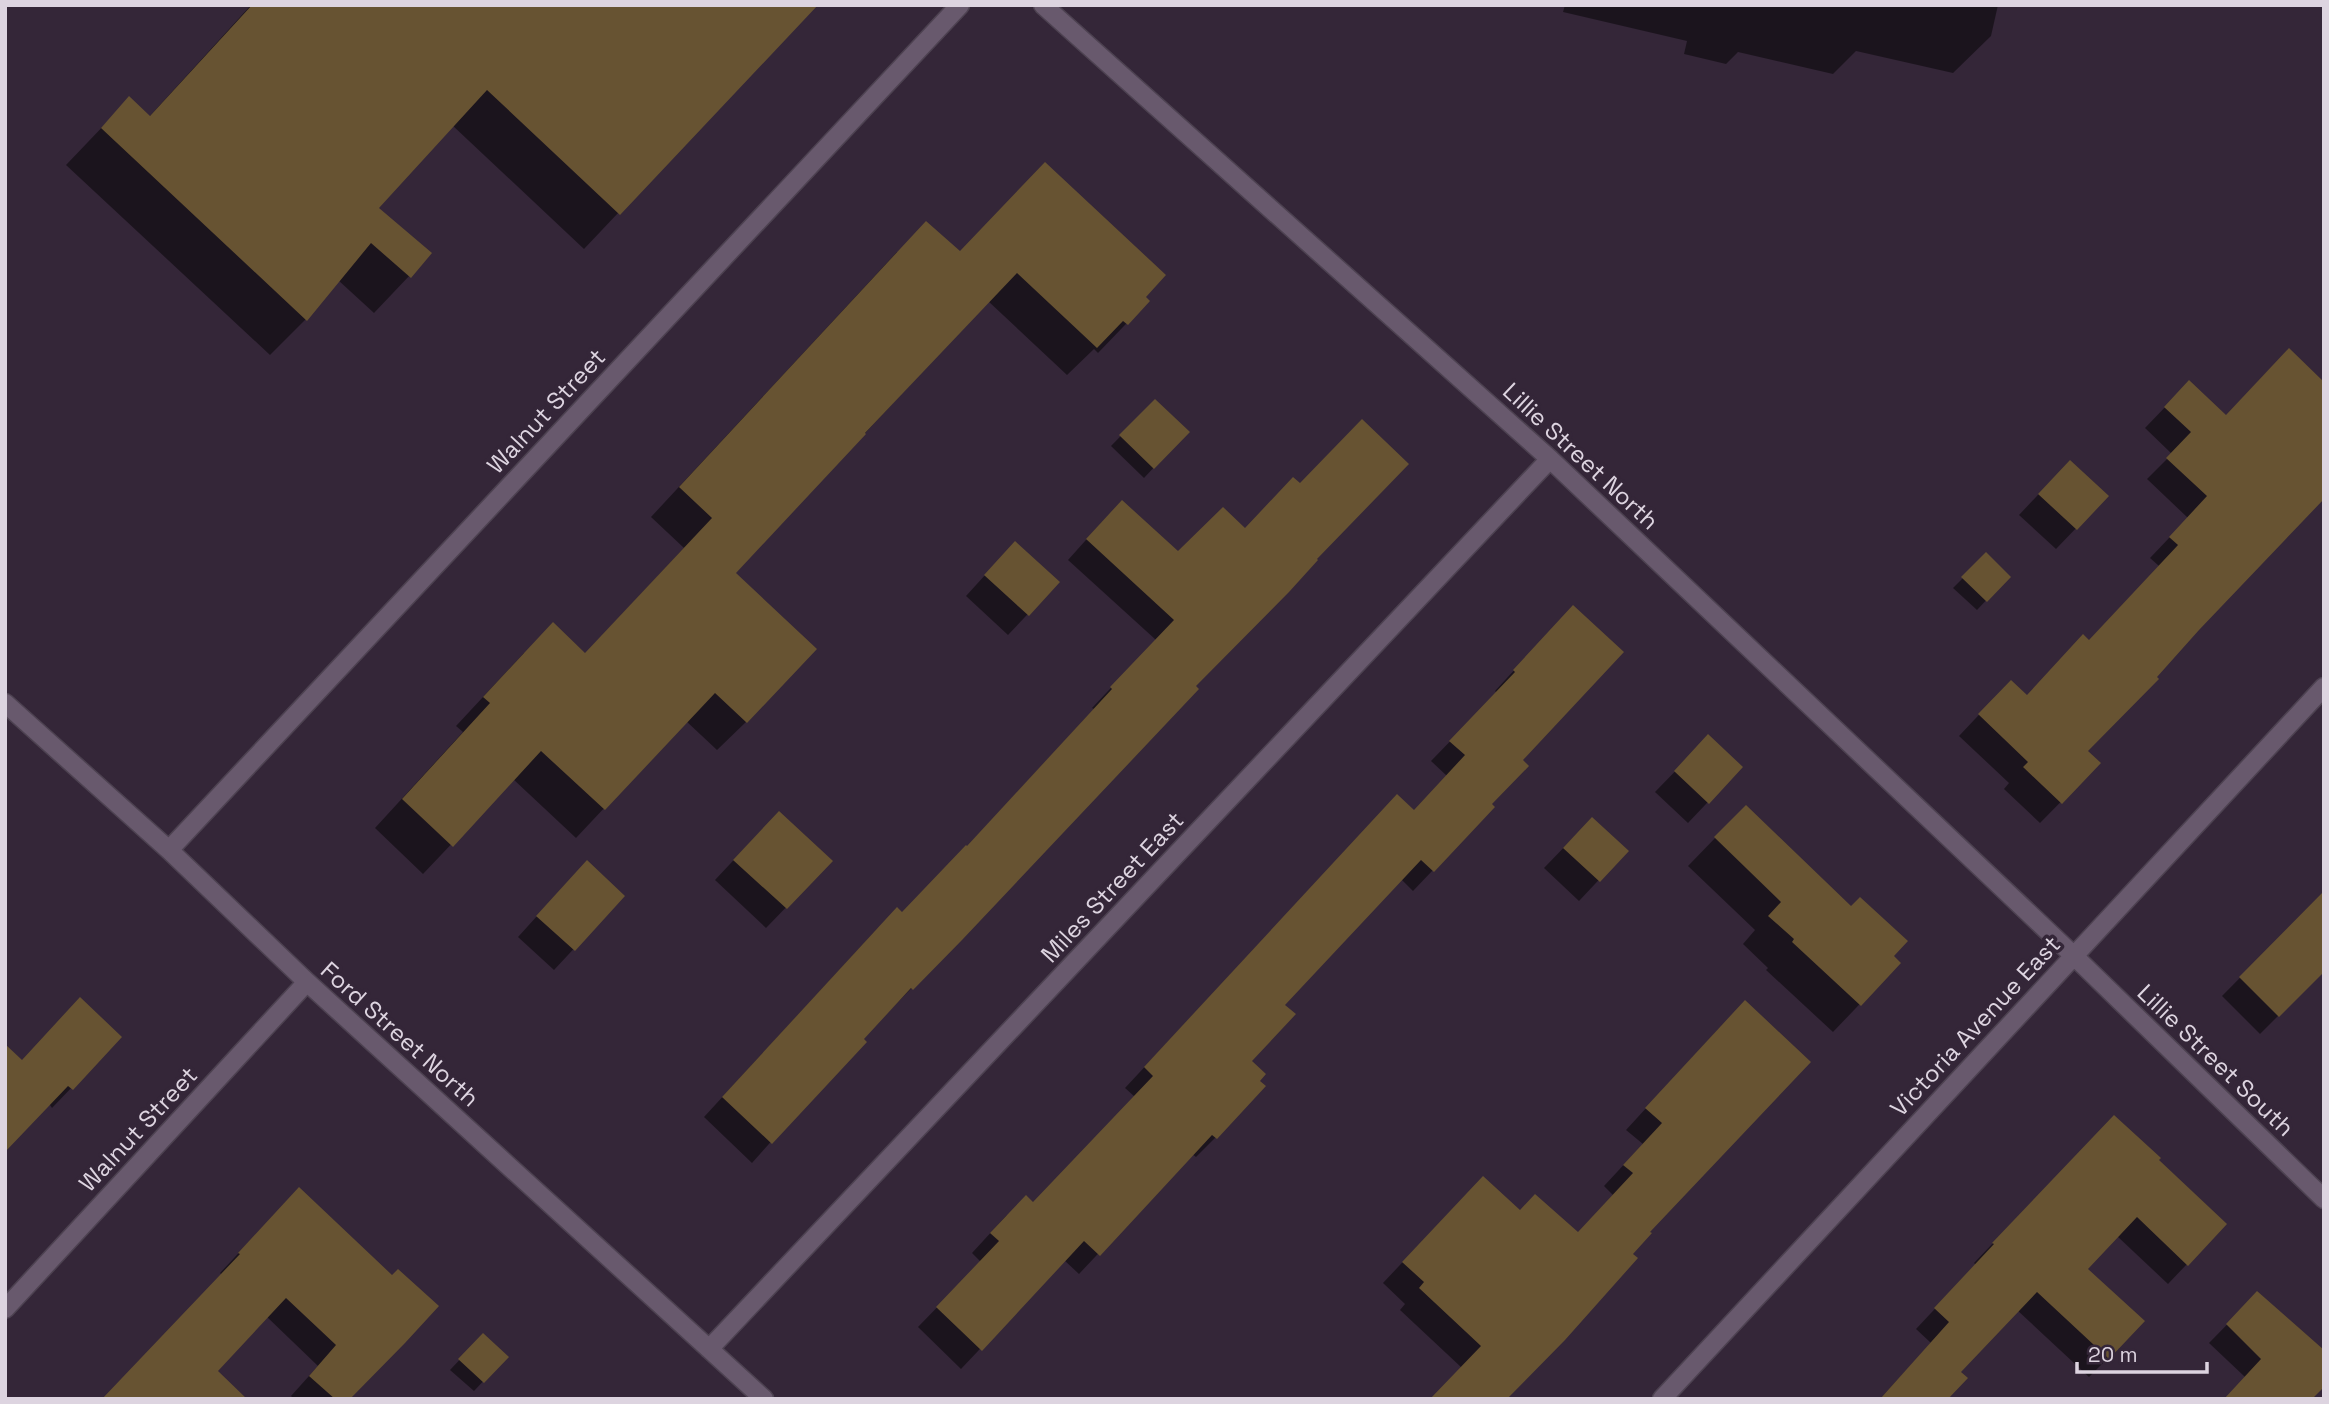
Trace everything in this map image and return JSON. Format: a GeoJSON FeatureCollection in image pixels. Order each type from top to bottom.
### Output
{"type":"FeatureCollection","features":[{"type":"Feature","properties":{"kind":"street","name":"Walnut Street"},"geometry":{"type":"LineString","coordinates":[[169,850],[960,5]]}},
{"type":"Feature","properties":{"kind":"street","name":"Lillie Street North"},"geometry":{"type":"LineString","coordinates":[[1044,5],[1550,459],[2074,956]]}},
{"type":"Feature","properties":{"kind":"street","name":"Miles Street East"},"geometry":{"type":"LineString","coordinates":[[709,1349],[1550,459]]}},
{"type":"Feature","properties":{"kind":"street","name":"Victoria Avenue East"},"geometry":{"type":"LineString","coordinates":[[1662,1399],[2324,687]]}},
{"type":"Feature","properties":{"kind":"street","name":"Ford Street North"},"geometry":{"type":"LineString","coordinates":[[5,703],[169,850],[307,982],[764,1399]]}},
{"type":"Feature","properties":{"kind":"street","name":"Lillie Street South"},"geometry":{"type":"LineString","coordinates":[[2074,956],[2324,1199]]}},
{"type":"Feature","properties":{"kind":"street","name":"Walnut Street"},"geometry":{"type":"LineString","coordinates":[[5,1309],[307,982]]}},
{"type":"Feature","properties":{"kind":"building"},"geometry":{"type":"Polygon","coordinates":[[[252,5],[818,5],[620,215],[487,90],[379,208],[432,253],[411,278],[371,243],[307,321],[101,128],[129,96],[150,116],[252,5]]]}},
{"type":"Feature","properties":{"kind":"building"},"geometry":{"type":"Polygon","coordinates":[[[1045,162],[1166,275],[1146,297],[1150,301],[1128,325],[1123,321],[1097,348],[1017,273],[736,573],[817,649],[747,723],[715,693],[605,810],[541,751],[453,847],[402,799],[490,703],[483,697],[553,622],[585,653],[712,518],[679,487],[926,221],[960,251],[1045,162]]]}},
{"type":"Feature","properties":{"kind":"building"},"geometry":{"type":"Polygon","coordinates":[[[2289,348],[2324,382],[2324,499],[2199,630],[2157,677],[2159,679],[2088,751],[2101,763],[2062,804],[2023,767],[2028,762],[1978,714],[2011,680],[2027,695],[2083,634],[2089,640],[2178,545],[2169,537],[2207,496],[2166,458],[2191,432],[2164,407],[2189,380],[2226,415],[2289,348]]]}},
{"type":"Feature","properties":{"kind":"building"},"geometry":{"type":"Polygon","coordinates":[[[1155,399],[1190,432],[1154,469],[1119,435],[1155,399]]]}},
{"type":"Feature","properties":{"kind":"building"},"geometry":{"type":"Polygon","coordinates":[[[1362,419],[1409,464],[1196,686],[1199,689],[962,940],[913,990],[911,988],[864,1039],[867,1042],[772,1144],[722,1097],[897,907],[902,912],[967,846],[1174,620],[1086,539],[1122,500],[1178,551],[1223,507],[1245,528],[1293,477],[1300,483],[1362,419]]]}},
{"type":"Feature","properties":{"kind":"building"},"geometry":{"type":"Polygon","coordinates":[[[2070,460],[2109,496],[2077,530],[2038,494],[2070,460]]]}},
{"type":"Feature","properties":{"kind":"building"},"geometry":{"type":"Polygon","coordinates":[[[1015,541],[1060,582],[1029,616],[984,575],[1015,541]]]}},
{"type":"Feature","properties":{"kind":"building"},"geometry":{"type":"Polygon","coordinates":[[[1986,552],[2011,577],[1987,602],[1961,577],[1986,552]]]}},
{"type":"Feature","properties":{"kind":"building"},"geometry":{"type":"Polygon","coordinates":[[[1573,605],[1624,652],[1523,760],[1529,766],[1492,804],[1495,807],[1434,872],[1421,860],[1285,1005],[1296,1014],[1252,1061],[1266,1074],[1260,1081],[1266,1086],[1217,1139],[1212,1135],[1100,1256],[1084,1241],[982,1351],[936,1307],[999,1241],[990,1233],[1026,1195],[1033,1202],[1153,1076],[1144,1067],[1397,794],[1414,810],[1465,755],[1449,741],[1515,672],[1513,670],[1573,605]]]}},
{"type":"Feature","properties":{"kind":"building"},"geometry":{"type":"Polygon","coordinates":[[[1708,734],[1743,767],[1709,804],[1674,771],[1708,734]]]}},
{"type":"Feature","properties":{"kind":"building"},"geometry":{"type":"Polygon","coordinates":[[[1746,805],[1851,906],[1860,897],[1908,941],[1894,956],[1901,963],[1861,1006],[1768,916],[1781,902],[1714,837],[1746,805]]]}},
{"type":"Feature","properties":{"kind":"building"},"geometry":{"type":"Polygon","coordinates":[[[779,811],[833,861],[787,909],[733,860],[779,811]]]}},
{"type":"Feature","properties":{"kind":"building"},"geometry":{"type":"Polygon","coordinates":[[[1592,817],[1629,851],[1600,882],[1563,848],[1592,817]]]}},
{"type":"Feature","properties":{"kind":"building"},"geometry":{"type":"Polygon","coordinates":[[[587,860],[625,896],[575,951],[536,916],[587,860]]]}},
{"type":"Feature","properties":{"kind":"building"},"geometry":{"type":"Polygon","coordinates":[[[2324,891],[2324,972],[2279,1017],[2239,977],[2324,891]]]}},
{"type":"Feature","properties":{"kind":"building"},"geometry":{"type":"Polygon","coordinates":[[[80,997],[122,1037],[73,1090],[68,1086],[5,1152],[5,1044],[22,1060],[80,997]]]}},
{"type":"Feature","properties":{"kind":"building"},"geometry":{"type":"Polygon","coordinates":[[[1745,1000],[1811,1062],[1650,1232],[1652,1233],[1633,1254],[1638,1258],[1565,1340],[1507,1399],[1430,1399],[1481,1346],[1419,1288],[1424,1282],[1402,1262],[1483,1176],[1520,1210],[1535,1194],[1578,1232],[1633,1173],[1623,1165],[1662,1123],[1645,1108],[1745,1000]]]}},
{"type":"Feature","properties":{"kind":"building"},"geometry":{"type":"Polygon","coordinates":[[[2114,1115],[2227,1224],[2188,1266],[2137,1217],[2088,1269],[2145,1321],[2109,1359],[2037,1292],[1961,1372],[1968,1378],[1948,1399],[1880,1399],[1949,1322],[1934,1308],[2114,1115]]]}},
{"type":"Feature","properties":{"kind":"building"},"geometry":{"type":"Polygon","coordinates":[[[299,1187],[392,1275],[398,1269],[439,1306],[405,1343],[350,1399],[335,1399],[309,1376],[336,1345],[286,1298],[218,1371],[247,1399],[102,1399],[240,1254],[238,1253],[299,1187]]]}},
{"type":"Feature","properties":{"kind":"building"},"geometry":{"type":"Polygon","coordinates":[[[2257,1291],[2324,1350],[2324,1387],[2312,1399],[2224,1399],[2261,1359],[2226,1324],[2257,1291]]]}},
{"type":"Feature","properties":{"kind":"building"},"geometry":{"type":"Polygon","coordinates":[[[483,1333],[509,1357],[484,1383],[458,1359],[483,1333]]]}}]}
